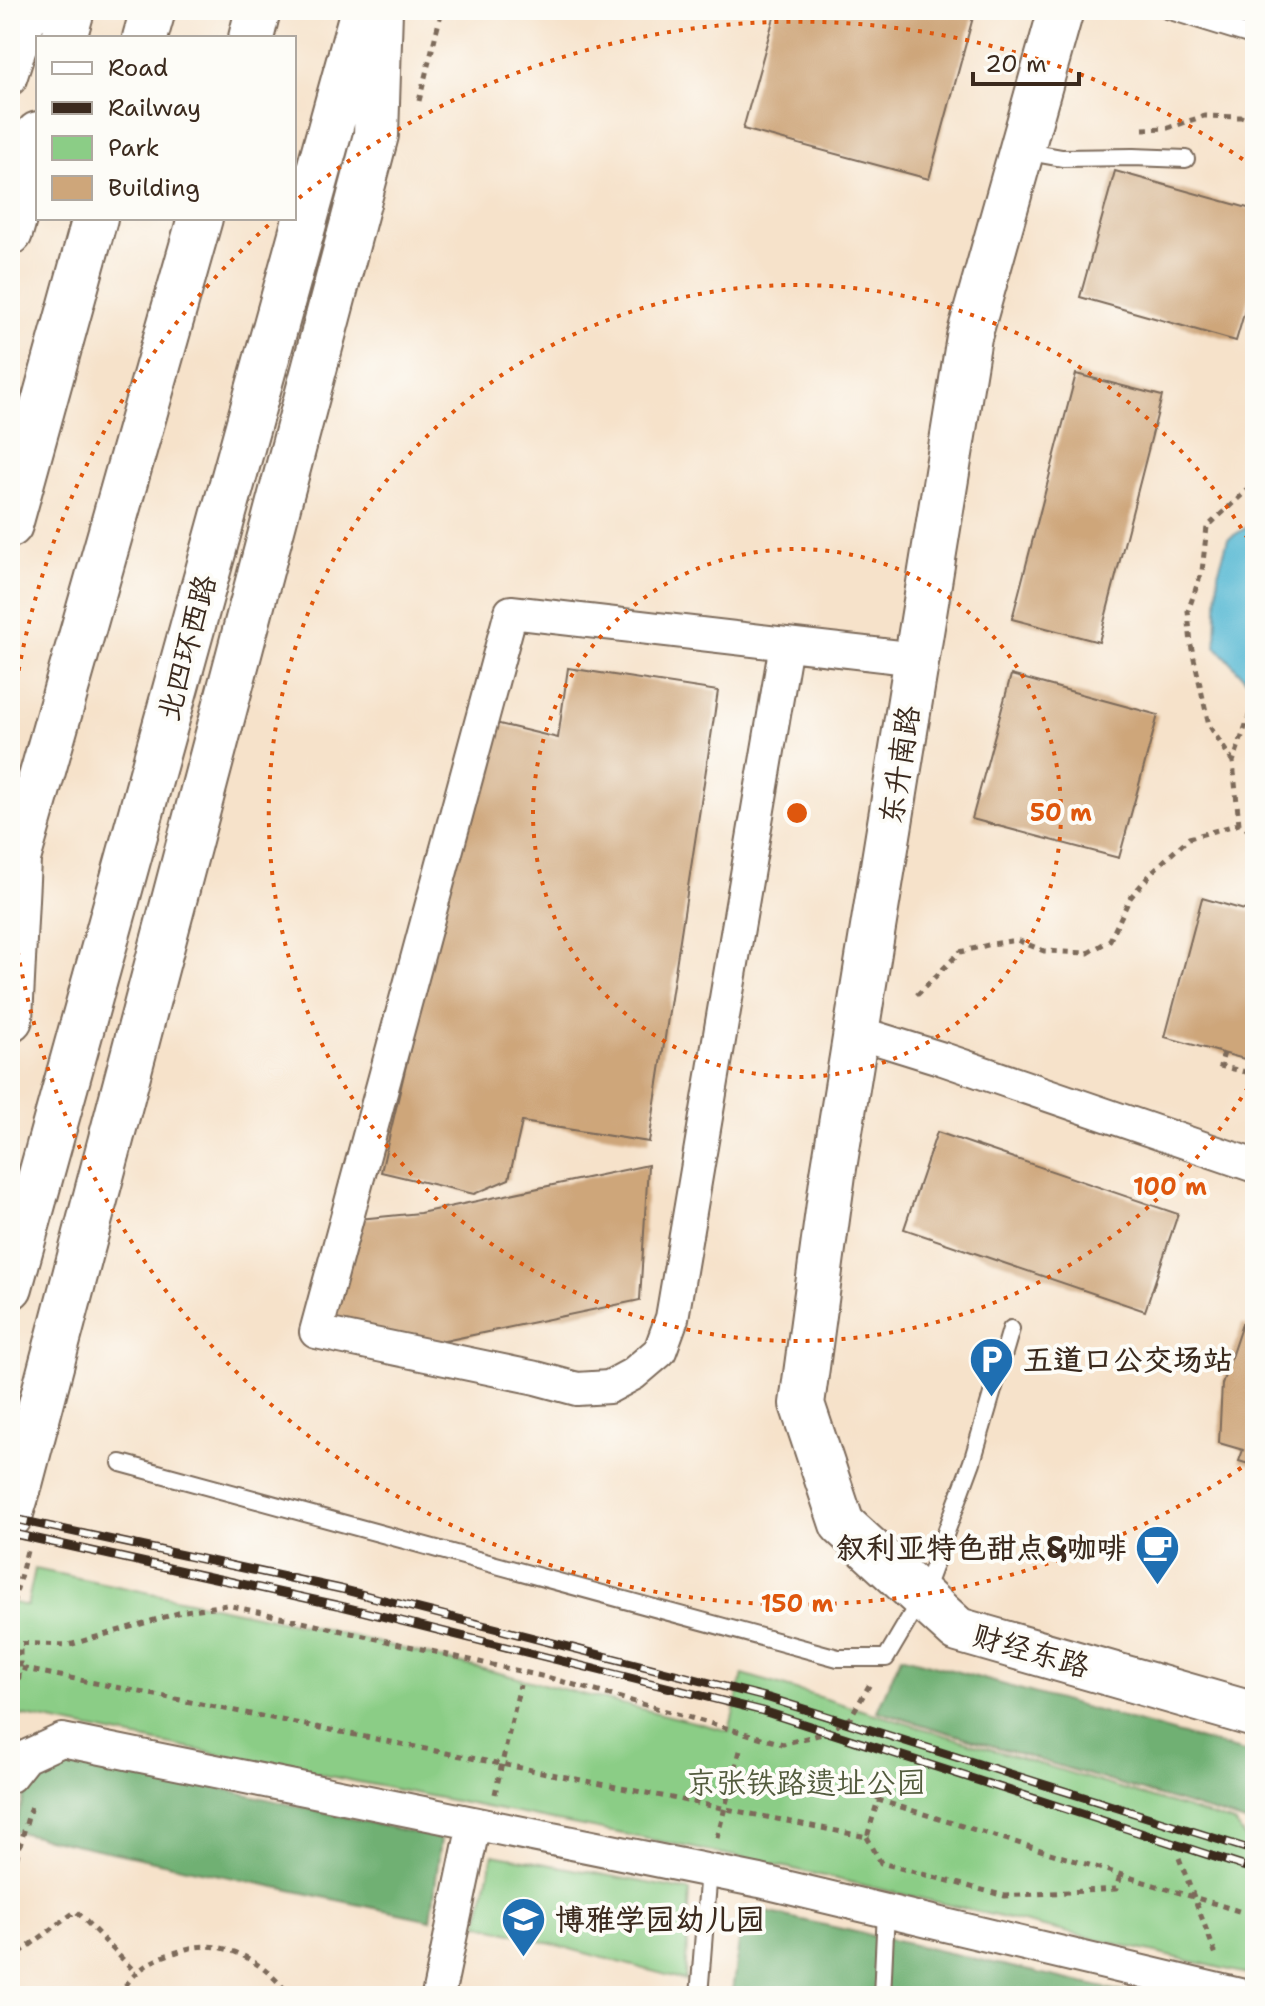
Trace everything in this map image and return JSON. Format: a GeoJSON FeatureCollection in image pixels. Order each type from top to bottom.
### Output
{"type":"FeatureCollection","features":[{"type":"Feature","properties":{"kind":"main road"},"geometry":{"type":"LineString","coordinates":[[65,36],[72,10]]}},
{"type":"Feature","properties":{"kind":"main road"},"geometry":{"type":"LineString","coordinates":[[146,36],[153,10]]}},
{"type":"Feature","properties":{"kind":"main road"},"geometry":{"type":"LineString","coordinates":[[252,36],[258,10]]}},
{"type":"Feature","properties":{"kind":"main road","name":"北四环西路"},"geometry":{"type":"LineString","coordinates":[[10,1287],[363,10]]}},
{"type":"Feature","properties":{"kind":"main road"},"geometry":{"type":"LineString","coordinates":[[10,1516],[376,135],[380,10]]}},
{"type":"Feature","properties":{"kind":"main road","name":"东升南路"},"geometry":{"type":"LineString","coordinates":[[842,1524],[802,1404],[833,1174],[969,337],[1061,10]]}},
{"type":"Feature","properties":{"kind":"main road"},"geometry":{"type":"LineString","coordinates":[[10,233],[36,141]]}},
{"type":"Feature","properties":{"kind":"main road"},"geometry":{"type":"LineString","coordinates":[[10,525],[94,220]]}},
{"type":"Feature","properties":{"kind":"main road"},"geometry":{"type":"LineString","coordinates":[[10,1019],[14,874],[199,220]]}},
{"type":"Feature","properties":{"kind":"main road","name":"财经东路"},"geometry":{"type":"LineString","coordinates":[[842,1524],[958,1630],[1255,1715]]}},
{"type":"Feature","properties":{"kind":"street"},"geometry":{"type":"LineString","coordinates":[[10,79],[30,17],[50,10]]}},
{"type":"Feature","properties":{"kind":"street"},"geometry":{"type":"LineString","coordinates":[[786,644],[672,1318],[660,1351],[633,1374],[609,1387],[577,1389],[316,1332],[511,612],[917,659]]}},
{"type":"Feature","properties":{"kind":"street"},"geometry":{"type":"LineString","coordinates":[[856,1032],[1255,1166]]}},
{"type":"Feature","properties":{"kind":"street"},"geometry":{"type":"LineString","coordinates":[[23,1785],[25,1757],[62,1740],[709,1870],[886,1911],[1170,1987],[1238,1994]]}},
{"type":"Feature","properties":{"kind":"street"},"geometry":{"type":"LineString","coordinates":[[438,1996],[480,1825]]}},
{"type":"Feature","properties":{"kind":"lane"},"geometry":{"type":"LineString","coordinates":[[1167,10],[1255,37]]}},
{"type":"Feature","properties":{"kind":"lane"},"geometry":{"type":"LineString","coordinates":[[1021,150],[1062,158],[1186,159]]}},
{"type":"Feature","properties":{"kind":"lane"},"geometry":{"type":"LineString","coordinates":[[121,1463],[838,1658],[886,1658],[922,1597],[972,1462],[1011,1329]]}},
{"type":"Feature","properties":{"kind":"lane"},"geometry":{"type":"LineString","coordinates":[[699,1996],[709,1870]]}},
{"type":"Feature","properties":{"kind":"lane"},"geometry":{"type":"LineString","coordinates":[[882,1996],[886,1911]]}},
{"type":"Feature","properties":{"kind":"path"},"geometry":{"type":"LineString","coordinates":[[1129,129],[1168,128],[1204,116],[1241,117],[1255,123]]}},
{"type":"Feature","properties":{"kind":"path"},"geometry":{"type":"LineString","coordinates":[[1233,762],[1209,725],[1191,645],[1188,611],[1202,571],[1207,527],[1255,483]]}},
{"type":"Feature","properties":{"kind":"path"},"geometry":{"type":"LineString","coordinates":[[1239,824],[1233,762],[1255,699]]}},
{"type":"Feature","properties":{"kind":"path"},"geometry":{"type":"LineString","coordinates":[[917,995],[960,952],[992,944],[1017,940],[1044,951],[1088,953],[1110,940],[1130,898],[1154,870],[1189,838],[1239,824],[1255,834]]}},
{"type":"Feature","properties":{"kind":"path"},"geometry":{"type":"LineString","coordinates":[[1224,1053],[1220,1066],[1255,1074]]}},
{"type":"Feature","properties":{"kind":"path"},"geometry":{"type":"LineString","coordinates":[[10,1643],[69,1645],[185,1611],[227,1605],[550,1678],[783,1744],[822,1734],[850,1718],[886,1658]]}},
{"type":"Feature","properties":{"kind":"path"},"geometry":{"type":"LineString","coordinates":[[13,1729],[20,1644]]}},
{"type":"Feature","properties":{"kind":"path"},"geometry":{"type":"LineString","coordinates":[[10,1666],[867,1837]]}},
{"type":"Feature","properties":{"kind":"path"},"geometry":{"type":"LineString","coordinates":[[480,1825],[502,1765],[520,1685]]}},
{"type":"Feature","properties":{"kind":"path"},"geometry":{"type":"LineString","coordinates":[[709,1870],[741,1747]]}},
{"type":"Feature","properties":{"kind":"path"},"geometry":{"type":"LineString","coordinates":[[10,1882],[30,1808],[23,1785]]}},
{"type":"Feature","properties":{"kind":"path"},"geometry":{"type":"LineString","coordinates":[[1120,1875],[1116,1889],[1005,1896],[881,1863],[867,1837],[878,1800],[1255,1916]]}},
{"type":"Feature","properties":{"kind":"path"},"geometry":{"type":"LineString","coordinates":[[1179,1858],[1193,1897],[1238,1994]]}},
{"type":"Feature","properties":{"kind":"path"},"geometry":{"type":"LineString","coordinates":[[10,1960],[76,1911],[136,1973]]}},
{"type":"Feature","properties":{"kind":"path"},"geometry":{"type":"LineString","coordinates":[[119,1996],[140,1968],[165,1955],[197,1946],[224,1949],[248,1958],[265,1969],[290,1996]]}},
{"type":"Feature","properties":{"kind":"green space","name":"京张铁路遗址公园"},"geometry":{"type":"Polygon","coordinates":[[[35,1569],[324,1629],[729,1731],[743,1674],[1235,1823],[1255,1854],[1255,1976],[759,1861],[10,1713],[10,1602],[27,1606],[35,1569]]]}},
{"type":"Feature","properties":{"kind":"green space"},"geometry":{"type":"Polygon","coordinates":[[[901,1656],[1255,1755],[1255,1825],[877,1711],[901,1656]]]}},
{"type":"Feature","properties":{"kind":"green space"},"geometry":{"type":"Polygon","coordinates":[[[75,1755],[441,1839],[431,1920],[13,1831],[31,1777],[75,1755]]]}},
{"type":"Feature","properties":{"kind":"green space"},"geometry":{"type":"Polygon","coordinates":[[[493,1854],[690,1891],[685,1980],[478,1924],[493,1854]]]}},
{"type":"Feature","properties":{"kind":"green space"},"geometry":{"type":"Polygon","coordinates":[[[744,1907],[1141,1996],[732,1996],[744,1907]]]}},
{"type":"Feature","properties":{"kind":"water"},"geometry":{"type":"Polygon","coordinates":[[[1255,522],[1255,668],[1248,682],[1216,646],[1218,573],[1228,539],[1255,522]]]}},
{"type":"Feature","properties":{"kind":"building"},"geometry":{"type":"Polygon","coordinates":[[[776,10],[975,10],[929,179],[743,129],[776,10]]]}},
{"type":"Feature","properties":{"kind":"building"},"geometry":{"type":"Polygon","coordinates":[[[1115,171],[1255,210],[1255,276],[1236,341],[1080,297],[1115,171]]]}},
{"type":"Feature","properties":{"kind":"building"},"geometry":{"type":"Polygon","coordinates":[[[1076,374],[1162,396],[1099,642],[1012,619],[1076,374]]]}},
{"type":"Feature","properties":{"kind":"building"},"geometry":{"type":"Polygon","coordinates":[[[568,668],[718,691],[649,1142],[522,1122],[509,1179],[474,1194],[381,1172],[487,721],[558,738],[568,668]]]}},
{"type":"Feature","properties":{"kind":"building"},"geometry":{"type":"Polygon","coordinates":[[[1011,675],[1158,715],[1119,858],[972,819],[1011,675]]]}},
{"type":"Feature","properties":{"kind":"building"},"geometry":{"type":"Polygon","coordinates":[[[1202,898],[1255,913],[1255,1062],[1165,1037],[1202,898]]]}},
{"type":"Feature","properties":{"kind":"building"},"geometry":{"type":"Polygon","coordinates":[[[937,1132],[1178,1214],[1145,1311],[904,1229],[937,1132]]]}},
{"type":"Feature","properties":{"kind":"building"},"geometry":{"type":"Polygon","coordinates":[[[648,1165],[640,1300],[435,1343],[326,1328],[359,1219],[420,1213],[648,1165]]]}},
{"type":"Feature","properties":{"kind":"building"},"geometry":{"type":"Polygon","coordinates":[[[1242,1324],[1255,1328],[1255,1466],[1239,1461],[1243,1450],[1219,1443],[1222,1384],[1242,1324]]]}},
{"type":"Feature","properties":{"kind":"railway"},"geometry":{"type":"LineString","coordinates":[[10,1518],[341,1589],[769,1698],[1255,1851]]}},
{"type":"Feature","properties":{"kind":"railway"},"geometry":{"type":"LineString","coordinates":[[10,1533],[337,1605],[763,1711],[1255,1870]]}},
{"type":"Feature","properties":{"kind":"place","name":"五道口公交场站"},"geometry":{"type":"Point","coordinates":[992,1399]}},
{"type":"Feature","properties":{"kind":"place","name":"叙利亚特色甜点&咖啡"},"geometry":{"type":"Point","coordinates":[1158,1587]}},
{"type":"Feature","properties":{"kind":"place","name":"博雅学园幼儿园"},"geometry":{"type":"Point","coordinates":[524,1959]}}]}
